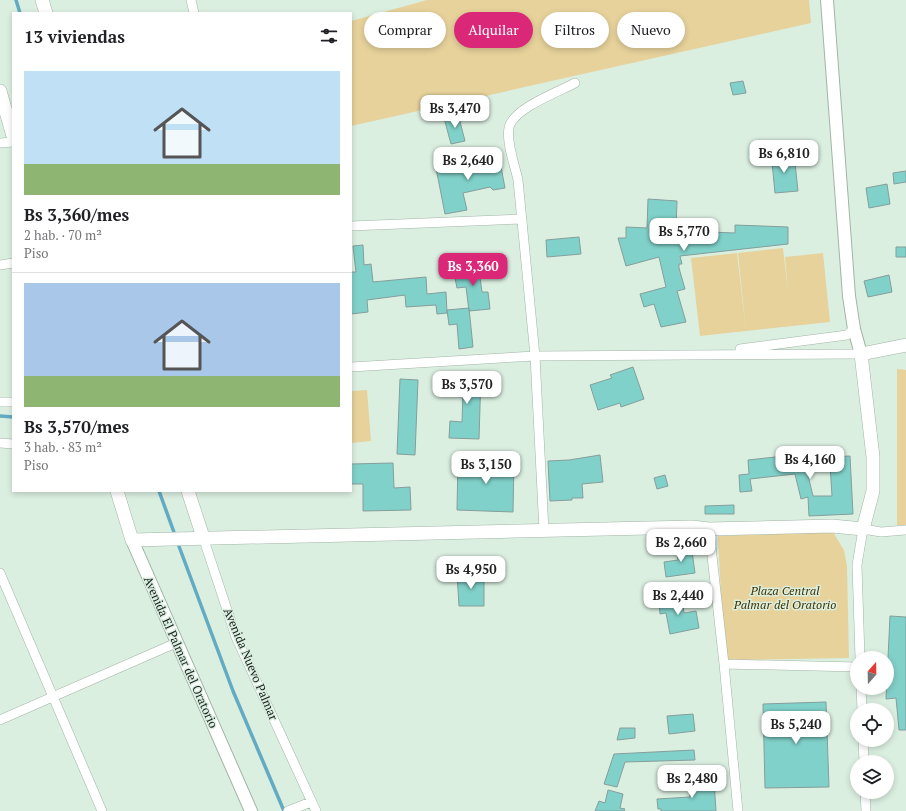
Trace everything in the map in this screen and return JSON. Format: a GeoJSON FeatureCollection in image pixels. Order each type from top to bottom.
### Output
{"type":"FeatureCollection","features":[{"type":"Feature","properties":{"kind":"main road"},"geometry":{"type":"LineString","coordinates":[[42,0],[46,12]]}},
{"type":"Feature","properties":{"kind":"main road"},"geometry":{"type":"LineString","coordinates":[[0,91],[12,133]]}},
{"type":"Feature","properties":{"kind":"main road"},"geometry":{"type":"LineString","coordinates":[[132,540],[203,537],[692,527],[709,529],[832,526],[863,528],[873,491],[873,457],[861,354],[906,345]]}},
{"type":"Feature","properties":{"kind":"main road","name":"Avenida El Palmar del Oratorio"},"geometry":{"type":"LineString","coordinates":[[117,492],[132,540]]}},
{"type":"Feature","properties":{"kind":"main road","name":"Avenida Nuevo Palmar"},"geometry":{"type":"LineString","coordinates":[[188,492],[203,537]]}},
{"type":"Feature","properties":{"kind":"street"},"geometry":{"type":"LineString","coordinates":[[191,0],[194,12]]}},
{"type":"Feature","properties":{"kind":"street"},"geometry":{"type":"LineString","coordinates":[[352,367],[534,356],[861,354],[854,330],[849,296],[827,0]]}},
{"type":"Feature","properties":{"kind":"street"},"geometry":{"type":"LineString","coordinates":[[544,531],[534,356],[518,180],[511,153],[509,128],[516,115],[575,84]]}},
{"type":"Feature","properties":{"kind":"street"},"geometry":{"type":"LineString","coordinates":[[0,143],[12,142]]}},
{"type":"Feature","properties":{"kind":"street"},"geometry":{"type":"LineString","coordinates":[[352,226],[521,219]]}},
{"type":"Feature","properties":{"kind":"street"},"geometry":{"type":"LineString","coordinates":[[0,264],[12,263]]}},
{"type":"Feature","properties":{"kind":"street"},"geometry":{"type":"LineString","coordinates":[[702,354],[847,335],[854,330]]}},
{"type":"Feature","properties":{"kind":"street"},"geometry":{"type":"LineString","coordinates":[[0,402],[12,402]]}},
{"type":"Feature","properties":{"kind":"street"},"geometry":{"type":"LineString","coordinates":[[0,443],[12,444]]}},
{"type":"Feature","properties":{"kind":"street"},"geometry":{"type":"LineString","coordinates":[[860,651],[857,565],[863,528],[881,532],[906,530]]}},
{"type":"Feature","properties":{"kind":"street"},"geometry":{"type":"LineString","coordinates":[[709,529],[738,811]]}},
{"type":"Feature","properties":{"kind":"street","name":"Avenida Nuevo Palmar"},"geometry":{"type":"LineString","coordinates":[[203,537],[236,637],[307,803],[316,811]]}},
{"type":"Feature","properties":{"kind":"street","name":"Avenida El Palmar del Oratorio"},"geometry":{"type":"LineString","coordinates":[[132,540],[251,811]]}},
{"type":"Feature","properties":{"kind":"street"},"geometry":{"type":"LineString","coordinates":[[0,573],[102,811]]}},
{"type":"Feature","properties":{"kind":"street"},"geometry":{"type":"LineString","coordinates":[[0,720],[176,642]]}},
{"type":"Feature","properties":{"kind":"street"},"geometry":{"type":"LineString","coordinates":[[724,664],[850,667]]}},
{"type":"Feature","properties":{"kind":"street"},"geometry":{"type":"LineString","coordinates":[[865,799],[866,811]]}},
{"type":"Feature","properties":{"kind":"street"},"geometry":{"type":"LineString","coordinates":[[288,811],[307,803]]}},
{"type":"Feature","properties":{"kind":"green space"},"geometry":{"type":"Polygon","coordinates":[[[427,0],[809,0],[811,23],[352,126],[352,21],[364,17],[364,48],[446,48],[446,12],[384,12],[427,0]]]}},
{"type":"Feature","properties":{"kind":"green space"},"geometry":{"type":"Polygon","coordinates":[[[783,248],[788,292],[785,257],[823,253],[830,322],[746,331],[738,253],[783,248]]]}},
{"type":"Feature","properties":{"kind":"green space"},"geometry":{"type":"Polygon","coordinates":[[[737,253],[746,331],[700,336],[691,258],[737,253]]]}},
{"type":"Feature","properties":{"kind":"green space"},"geometry":{"type":"Polygon","coordinates":[[[897,369],[906,370],[906,525],[897,525],[897,369]]]}},
{"type":"Feature","properties":{"kind":"green space"},"geometry":{"type":"Polygon","coordinates":[[[367,390],[371,441],[352,443],[352,391],[367,390]]]}},
{"type":"Feature","properties":{"kind":"green space","name":"Plaza Central Palmar del Oratorio"},"geometry":{"type":"Polygon","coordinates":[[[833,532],[844,550],[847,566],[849,658],[728,660],[721,596],[718,536],[833,532]]]}},
{"type":"Feature","properties":{"kind":"building"},"geometry":{"type":"Polygon","coordinates":[[[743,81],[746,93],[733,95],[730,83],[743,81]]]}},
{"type":"Feature","properties":{"kind":"building"},"geometry":{"type":"Polygon","coordinates":[[[458,114],[465,141],[451,144],[444,118],[458,114]]]}},
{"type":"Feature","properties":{"kind":"building"},"geometry":{"type":"Polygon","coordinates":[[[783,150],[785,164],[795,163],[798,191],[775,193],[771,152],[783,150]]]}},
{"type":"Feature","properties":{"kind":"building"},"geometry":{"type":"Polygon","coordinates":[[[499,156],[505,188],[493,190],[490,187],[463,193],[467,210],[445,214],[436,168],[499,156]]]}},
{"type":"Feature","properties":{"kind":"building"},"geometry":{"type":"Polygon","coordinates":[[[906,171],[906,182],[894,184],[893,173],[906,171]]]}},
{"type":"Feature","properties":{"kind":"building"},"geometry":{"type":"Polygon","coordinates":[[[887,184],[890,204],[869,208],[866,188],[887,184]]]}},
{"type":"Feature","properties":{"kind":"building"},"geometry":{"type":"Polygon","coordinates":[[[648,199],[677,201],[676,229],[684,231],[735,233],[735,225],[788,227],[788,244],[680,256],[682,264],[679,264],[679,268],[685,289],[677,291],[686,322],[661,327],[654,304],[644,307],[640,294],[666,287],[659,257],[626,266],[618,238],[626,238],[626,227],[647,228],[648,199]]]}},
{"type":"Feature","properties":{"kind":"building"},"geometry":{"type":"Polygon","coordinates":[[[579,237],[581,254],[547,257],[546,240],[579,237]]]}},
{"type":"Feature","properties":{"kind":"building"},"geometry":{"type":"Polygon","coordinates":[[[363,245],[364,265],[371,264],[373,282],[426,277],[427,294],[446,292],[447,313],[437,314],[436,305],[406,307],[405,295],[367,300],[368,312],[352,314],[352,272],[356,272],[353,246],[363,245]]]}},
{"type":"Feature","properties":{"kind":"building"},"geometry":{"type":"Polygon","coordinates":[[[896,247],[906,247],[906,257],[896,257],[896,247]]]}},
{"type":"Feature","properties":{"kind":"building"},"geometry":{"type":"Polygon","coordinates":[[[478,263],[482,292],[488,292],[490,309],[469,311],[466,287],[457,288],[455,278],[459,278],[457,265],[478,263]]]}},
{"type":"Feature","properties":{"kind":"building"},"geometry":{"type":"Polygon","coordinates":[[[889,275],[892,292],[868,297],[864,281],[889,275]]]}},
{"type":"Feature","properties":{"kind":"building"},"geometry":{"type":"Polygon","coordinates":[[[469,308],[473,347],[459,349],[457,324],[449,325],[447,310],[469,308]]]}},
{"type":"Feature","properties":{"kind":"building"},"geometry":{"type":"Polygon","coordinates":[[[633,367],[644,399],[621,407],[620,403],[598,410],[590,385],[612,378],[610,375],[633,367]]]}},
{"type":"Feature","properties":{"kind":"building"},"geometry":{"type":"Polygon","coordinates":[[[448,373],[481,374],[479,439],[449,438],[450,421],[462,422],[463,391],[447,390],[448,373]]]}},
{"type":"Feature","properties":{"kind":"building"},"geometry":{"type":"Polygon","coordinates":[[[400,379],[418,380],[415,455],[397,454],[400,379]]]}},
{"type":"Feature","properties":{"kind":"building"},"geometry":{"type":"Polygon","coordinates":[[[830,451],[831,457],[850,456],[853,514],[809,516],[808,497],[801,499],[795,474],[750,479],[752,491],[740,492],[739,475],[749,474],[748,460],[830,451]],[[830,465],[806,467],[813,496],[832,496],[830,465]]]}},
{"type":"Feature","properties":{"kind":"building"},"geometry":{"type":"Polygon","coordinates":[[[600,455],[603,482],[582,484],[583,498],[550,501],[548,461],[569,460],[600,455]]]}},
{"type":"Feature","properties":{"kind":"building"},"geometry":{"type":"Polygon","coordinates":[[[458,459],[514,460],[513,512],[457,510],[458,459]]]}},
{"type":"Feature","properties":{"kind":"building"},"geometry":{"type":"Polygon","coordinates":[[[393,463],[394,488],[410,487],[411,510],[363,511],[363,484],[352,484],[352,464],[393,463]]]}},
{"type":"Feature","properties":{"kind":"building"},"geometry":{"type":"Polygon","coordinates":[[[665,475],[668,486],[657,489],[654,478],[665,475]]]}},
{"type":"Feature","properties":{"kind":"building"},"geometry":{"type":"Polygon","coordinates":[[[734,505],[734,514],[705,514],[705,506],[734,505]]]}},
{"type":"Feature","properties":{"kind":"building"},"geometry":{"type":"Polygon","coordinates":[[[691,544],[695,573],[666,577],[664,562],[678,560],[677,554],[683,553],[681,545],[691,544]]]}},
{"type":"Feature","properties":{"kind":"building"},"geometry":{"type":"Polygon","coordinates":[[[484,573],[484,606],[459,606],[457,574],[484,573]]]}},
{"type":"Feature","properties":{"kind":"building"},"geometry":{"type":"Polygon","coordinates":[[[682,598],[684,613],[696,611],[699,628],[670,634],[666,613],[660,614],[659,600],[682,598]]]}},
{"type":"Feature","properties":{"kind":"building"},"geometry":{"type":"Polygon","coordinates":[[[890,616],[906,617],[906,730],[899,730],[896,698],[886,699],[886,695],[894,695],[894,651],[888,651],[890,616]]]}},
{"type":"Feature","properties":{"kind":"building"},"geometry":{"type":"Polygon","coordinates":[[[826,702],[829,787],[765,788],[763,704],[826,702]]]}},
{"type":"Feature","properties":{"kind":"building"},"geometry":{"type":"Polygon","coordinates":[[[693,714],[695,731],[669,734],[667,716],[693,714]]]}},
{"type":"Feature","properties":{"kind":"building"},"geometry":{"type":"Polygon","coordinates":[[[620,728],[635,728],[635,738],[617,740],[620,728]]]}},
{"type":"Feature","properties":{"kind":"building"},"geometry":{"type":"Polygon","coordinates":[[[694,750],[695,760],[625,762],[617,787],[604,784],[614,754],[694,750]]]}},
{"type":"Feature","properties":{"kind":"building"},"geometry":{"type":"Polygon","coordinates":[[[714,781],[716,811],[661,811],[661,809],[658,809],[657,799],[690,797],[689,783],[714,781]]]}},
{"type":"Feature","properties":{"kind":"building"},"geometry":{"type":"Polygon","coordinates":[[[608,790],[623,794],[620,808],[625,809],[624,811],[595,811],[599,801],[605,803],[608,790]]]}},
{"type":"Feature","properties":{"kind":"waterway"},"geometry":{"type":"LineString","coordinates":[[16,0],[20,12]]}},
{"type":"Feature","properties":{"kind":"waterway"},"geometry":{"type":"LineString","coordinates":[[0,416],[12,417]]}},
{"type":"Feature","properties":{"kind":"waterway"},"geometry":{"type":"LineString","coordinates":[[159,492],[175,535]]}},
{"type":"Feature","properties":{"kind":"waterway"},"geometry":{"type":"LineString","coordinates":[[177,541],[233,691],[284,811]]}}]}
